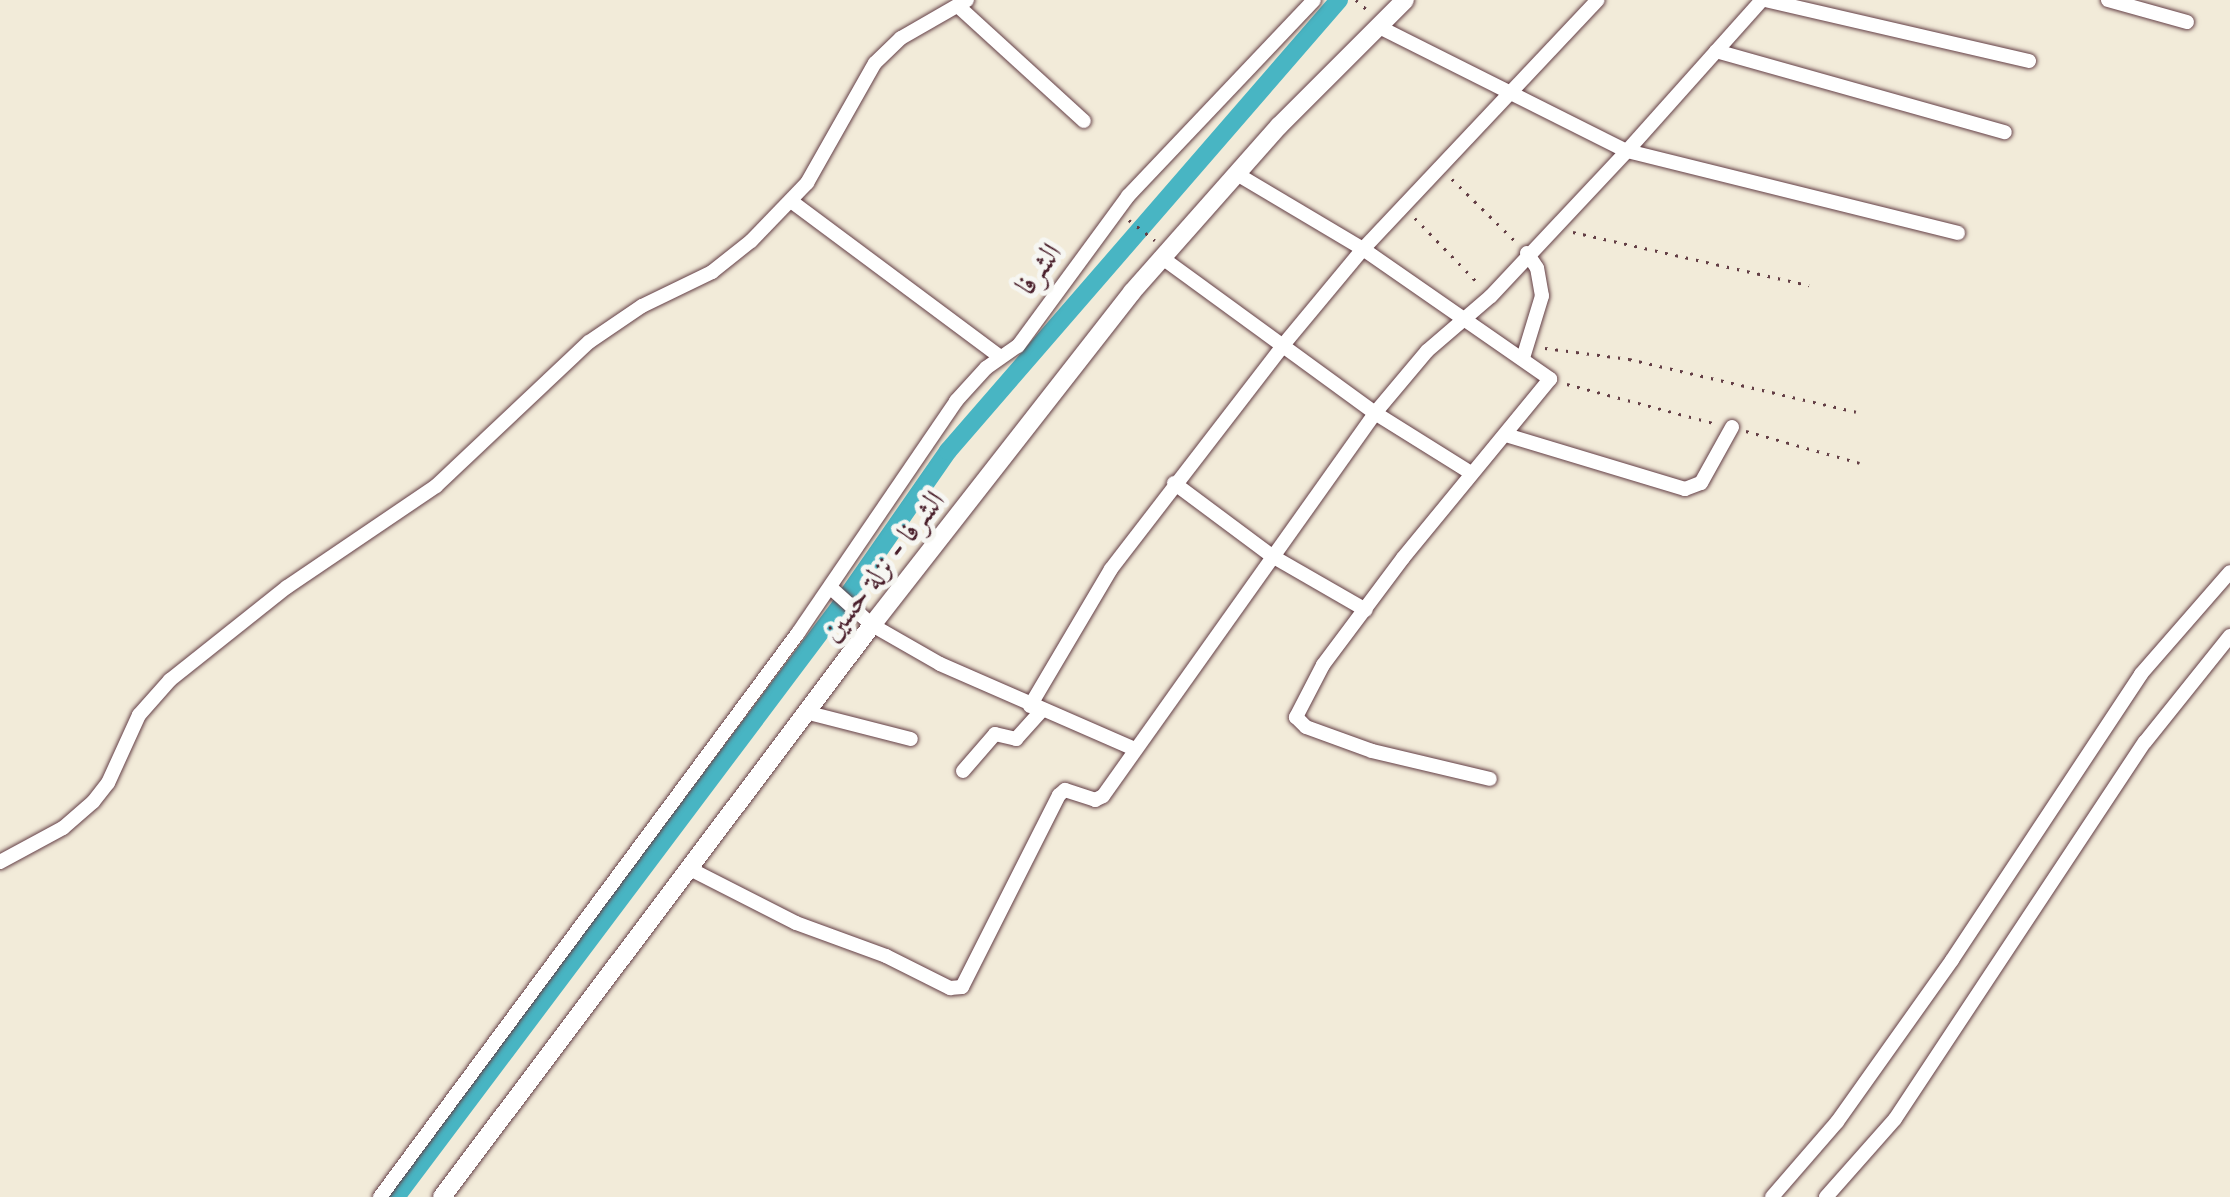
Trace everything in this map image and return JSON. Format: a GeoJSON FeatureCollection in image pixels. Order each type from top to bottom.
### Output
{"type":"FeatureCollection","features":[{"type":"Feature","properties":{"kind":"street","name":"الشرفا"},"geometry":{"type":"LineString","coordinates":[[380,1197],[834,590],[948,412],[1000,357],[1025,337],[1140,182],[1314,0]]}},
{"type":"Feature","properties":{"kind":"street","name":"الشرفا - نزلة حسين"},"geometry":{"type":"LineString","coordinates":[[442,1197],[872,625],[1162,257],[1405,0]]}},
{"type":"Feature","properties":{"kind":"street"},"geometry":{"type":"LineString","coordinates":[[962,771],[995,734],[1016,739],[1111,569],[1284,344],[1363,249],[1598,0]]}},
{"type":"Feature","properties":{"kind":"street"},"geometry":{"type":"LineString","coordinates":[[690,869],[796,923],[860,945],[958,990],[1059,795],[1065,790],[1100,799],[1375,412],[1460,319],[1490,296],[1628,151],[1763,0],[2029,61]]}},
{"type":"Feature","properties":{"kind":"street"},"geometry":{"type":"LineString","coordinates":[[2108,0],[2187,22]]}},
{"type":"Feature","properties":{"kind":"street"},"geometry":{"type":"LineString","coordinates":[[0,862],[63,828],[93,802],[108,782],[139,715],[170,680],[287,587],[436,486],[572,355],[630,313],[724,263],[791,201],[832,142],[875,63],[901,38],[963,3],[1084,121]]}},
{"type":"Feature","properties":{"kind":"street"},"geometry":{"type":"LineString","coordinates":[[1379,26],[1628,151],[1958,233]]}},
{"type":"Feature","properties":{"kind":"street"},"geometry":{"type":"LineString","coordinates":[[1716,51],[2005,132]]}},
{"type":"Feature","properties":{"kind":"street"},"geometry":{"type":"LineString","coordinates":[[1237,174],[1363,249],[1460,319],[1524,352],[1550,379],[1470,473],[1313,680],[1298,720],[1316,732],[1372,751],[1490,779]]}},
{"type":"Feature","properties":{"kind":"street"},"geometry":{"type":"LineString","coordinates":[[791,201],[1000,357]]}},
{"type":"Feature","properties":{"kind":"street"},"geometry":{"type":"LineString","coordinates":[[1524,352],[1542,296],[1537,268],[1527,253]]}},
{"type":"Feature","properties":{"kind":"street"},"geometry":{"type":"LineString","coordinates":[[1162,257],[1375,412],[1470,473]]}},
{"type":"Feature","properties":{"kind":"street"},"geometry":{"type":"LineString","coordinates":[[1506,434],[1685,489],[1701,483],[1732,427]]}},
{"type":"Feature","properties":{"kind":"street"},"geometry":{"type":"LineString","coordinates":[[1174,483],[1272,556],[1366,610]]}},
{"type":"Feature","properties":{"kind":"street"},"geometry":{"type":"LineString","coordinates":[[1772,1197],[1837,1122],[1897,1038],[2034,840],[2140,674],[2230,572]]}},
{"type":"Feature","properties":{"kind":"street"},"geometry":{"type":"LineString","coordinates":[[834,590],[872,625],[940,664],[1134,749]]}},
{"type":"Feature","properties":{"kind":"street"},"geometry":{"type":"LineString","coordinates":[[1826,1197],[1895,1119],[2144,742],[2230,636]]}},
{"type":"Feature","properties":{"kind":"street"},"geometry":{"type":"LineString","coordinates":[[809,713],[912,739]]}},
{"type":"Feature","properties":{"kind":"path"},"geometry":{"type":"LineString","coordinates":[[1440,167],[1527,253]]}},
{"type":"Feature","properties":{"kind":"path"},"geometry":{"type":"LineString","coordinates":[[1404,206],[1490,296]]}},
{"type":"Feature","properties":{"kind":"path"},"geometry":{"type":"LineString","coordinates":[[1124,216],[1148,234]]}},
{"type":"Feature","properties":{"kind":"path"},"geometry":{"type":"LineString","coordinates":[[1552,228],[1809,284]]}},
{"type":"Feature","properties":{"kind":"path"},"geometry":{"type":"LineString","coordinates":[[1524,352],[1629,359],[1856,412]]}},
{"type":"Feature","properties":{"kind":"path"},"geometry":{"type":"LineString","coordinates":[[1550,379],[1860,463]]}},
{"type":"Feature","properties":{"kind":"waterway"},"geometry":{"type":"LineString","coordinates":[[396,1197],[841,605],[948,451],[1339,0]]}}]}
